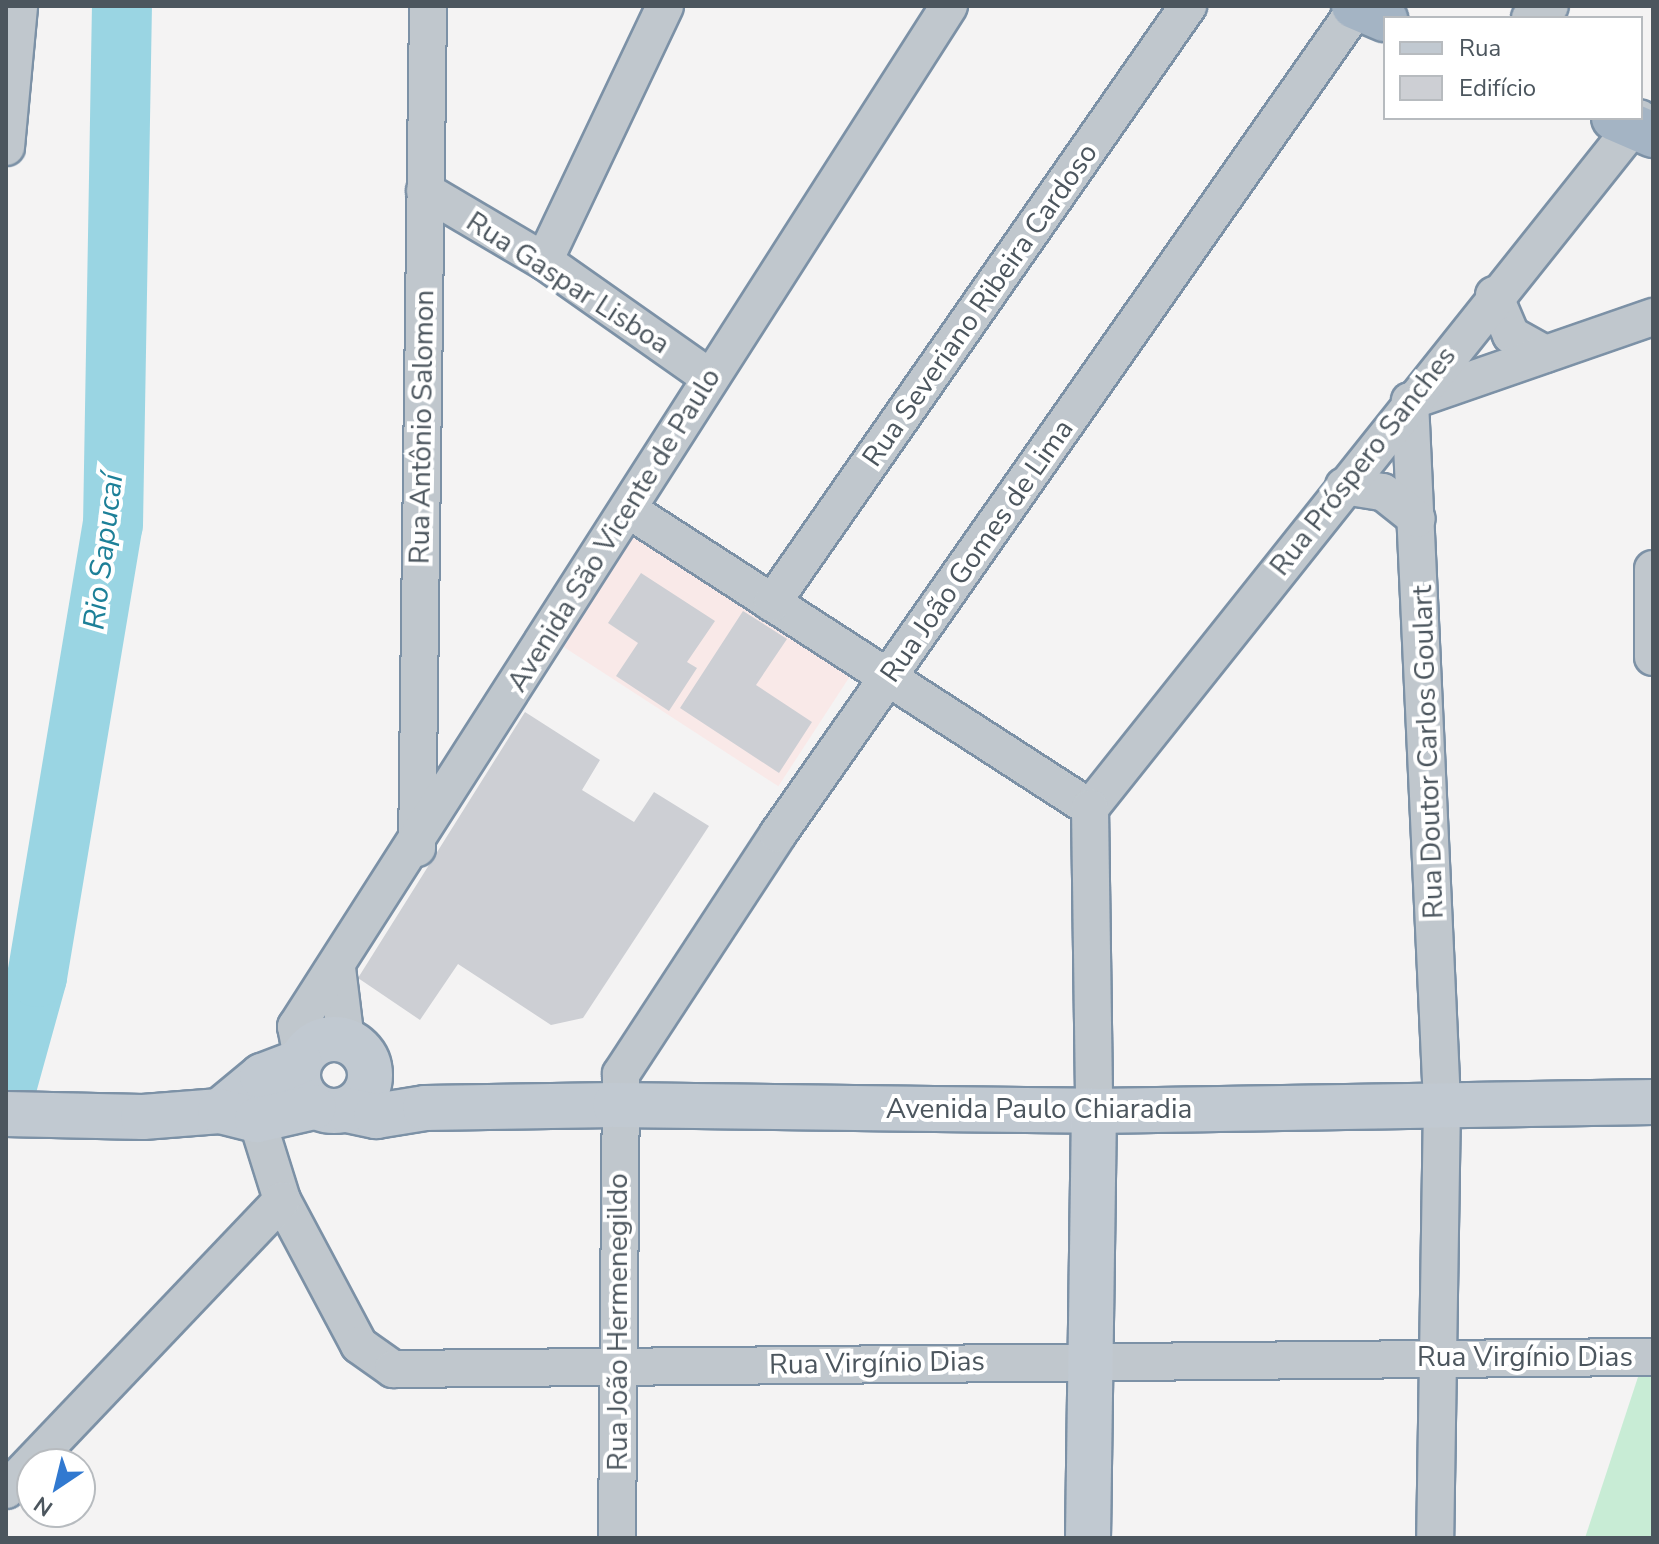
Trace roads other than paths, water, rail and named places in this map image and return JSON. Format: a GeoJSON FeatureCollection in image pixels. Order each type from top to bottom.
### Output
{"type":"FeatureCollection","features":[{"type":"Feature","properties":{"kind":"main road"},"geometry":{"type":"LineString","coordinates":[[238,1115],[262,1076],[301,1060],[321,1041],[358,1055],[425,1108]]}},
{"type":"Feature","properties":{"kind":"main road"},"geometry":{"type":"LineString","coordinates":[[301,1060],[297,1078],[331,1108],[366,1093],[358,1055]]}},
{"type":"Feature","properties":{"kind":"main road","name":"Avenida Paulo Chiaradia"},"geometry":{"type":"LineString","coordinates":[[6,1114],[143,1117],[238,1115],[331,1108],[376,1116],[425,1108],[615,1105],[1094,1111],[1653,1102]]}},
{"type":"Feature","properties":{"kind":"main road"},"geometry":{"type":"LineString","coordinates":[[1088,1538],[1094,1111]]}},
{"type":"Feature","properties":{"kind":"street"},"geometry":{"type":"LineString","coordinates":[[6,147],[19,6]]}},
{"type":"Feature","properties":{"kind":"street","name":"Rua Antônio Salomon"},"geometry":{"type":"LineString","coordinates":[[417,848],[428,6]]}},
{"type":"Feature","properties":{"kind":"street"},"geometry":{"type":"LineString","coordinates":[[544,261],[665,6]]}},
{"type":"Feature","properties":{"kind":"street","name":"Avenida São Vicente de Paulo"},"geometry":{"type":"LineString","coordinates":[[301,1060],[296,1027],[417,848],[709,377],[949,6]]}},
{"type":"Feature","properties":{"kind":"street","name":"Rua Severiano Ribeira Cardoso"},"geometry":{"type":"LineString","coordinates":[[772,603],[1188,6]]}},
{"type":"Feature","properties":{"kind":"street","name":"Rua João Gomes de Lima"},"geometry":{"type":"LineString","coordinates":[[615,1105],[631,1053],[886,680],[1363,10]]}},
{"type":"Feature","properties":{"kind":"street","name":"Rua Próspero Sanches"},"geometry":{"type":"LineString","coordinates":[[1090,808],[1494,295],[1638,120]]}},
{"type":"Feature","properties":{"kind":"street","name":"Rua Gaspar Lisboa"},"geometry":{"type":"LineString","coordinates":[[425,191],[544,261],[709,377]]}},
{"type":"Feature","properties":{"kind":"street"},"geometry":{"type":"LineString","coordinates":[[1494,295],[1511,335],[1545,354]]}},
{"type":"Feature","properties":{"kind":"street"},"geometry":{"type":"LineString","coordinates":[[1410,401],[1653,317]]}},
{"type":"Feature","properties":{"kind":"street","name":"Rua Doutor Carlos Goulart"},"geometry":{"type":"LineString","coordinates":[[1410,401],[1442,1104],[1435,1358],[1435,1538]]}},
{"type":"Feature","properties":{"kind":"street"},"geometry":{"type":"LineString","coordinates":[[1344,486],[1383,492],[1417,519]]}},
{"type":"Feature","properties":{"kind":"street"},"geometry":{"type":"LineString","coordinates":[[629,510],[886,680],[1090,808],[1094,1111]]}},
{"type":"Feature","properties":{"kind":"street"},"geometry":{"type":"LineString","coordinates":[[1653,569],[1653,657]]}},
{"type":"Feature","properties":{"kind":"street"},"geometry":{"type":"LineString","coordinates":[[337,968],[358,1055]]}},
{"type":"Feature","properties":{"kind":"street","name":"Rua João Hermenegildo"},"geometry":{"type":"LineString","coordinates":[[615,1105],[623,1366],[617,1538]]}},
{"type":"Feature","properties":{"kind":"street","name":"Rua Virgínio Dias"},"geometry":{"type":"LineString","coordinates":[[238,1115],[359,1345],[380,1366],[1653,1357]]}},
{"type":"Feature","properties":{"kind":"street"},"geometry":{"type":"LineString","coordinates":[[6,1490],[282,1200]]}},
{"type":"Feature","properties":{"kind":"waterway","name":"Rio Sapucaí"},"geometry":{"type":"LineString","coordinates":[[6,1089],[37,977],[113,525],[122,6]]}}]}
